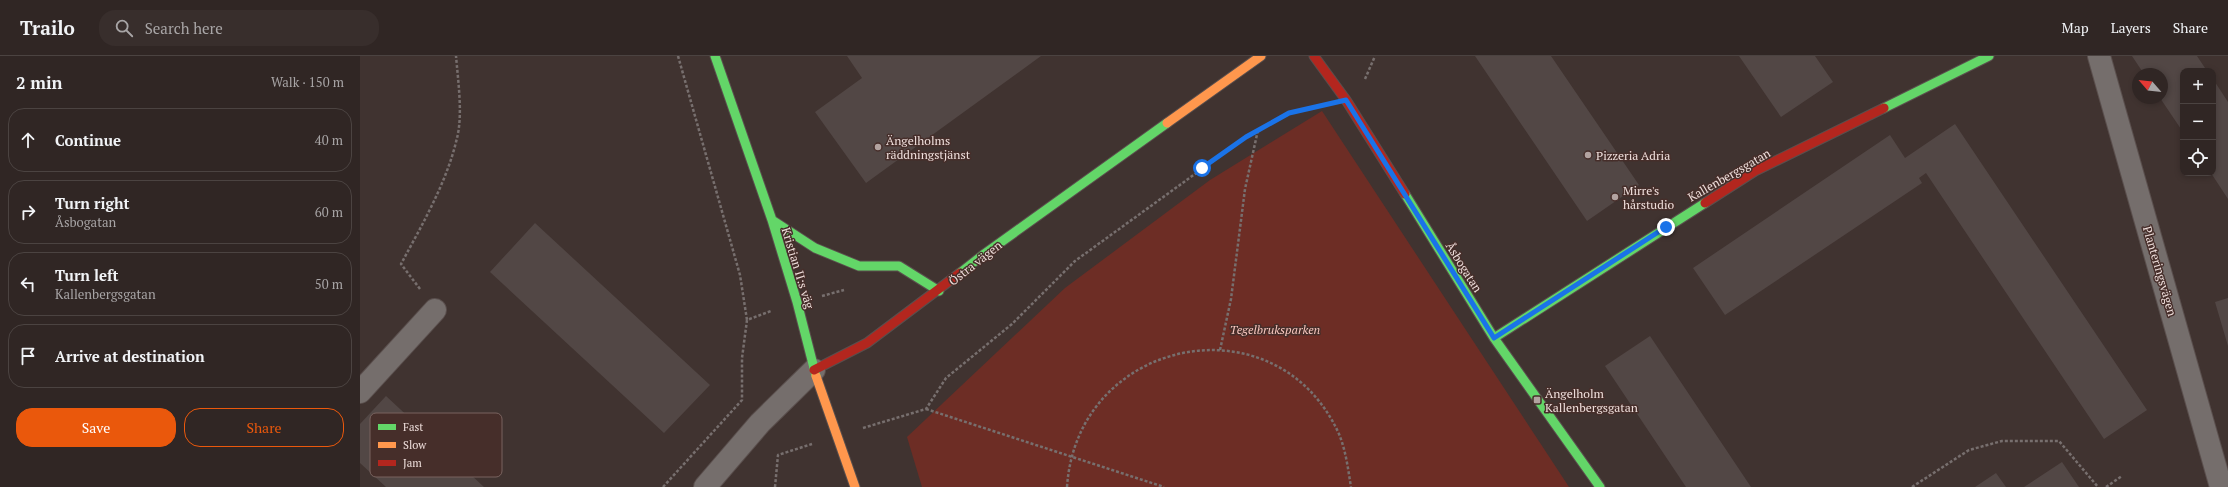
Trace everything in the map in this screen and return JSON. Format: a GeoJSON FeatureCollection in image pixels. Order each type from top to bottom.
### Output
{"type":"FeatureCollection","features":[{"type":"Feature","properties":{"kind":"main road","name":"Kristian II:s väg"},"geometry":{"type":"LineString","coordinates":[[715,56],[772,220],[797,302],[814,370],[855,487]]}},
{"type":"Feature","properties":{"kind":"main road","name":"Östra vägen"},"geometry":{"type":"LineString","coordinates":[[814,370],[867,342],[939,291],[983,255],[1261,56]]}},
{"type":"Feature","properties":{"kind":"main road","name":"Åsbogatan"},"geometry":{"type":"LineString","coordinates":[[1314,56],[1346,100],[1494,338],[1600,487]]}},
{"type":"Feature","properties":{"kind":"main road","name":"Kallenbergsgatan"},"geometry":{"type":"LineString","coordinates":[[1494,338],[1755,171],[1989,56]]}},
{"type":"Feature","properties":{"kind":"main road"},"geometry":{"type":"LineString","coordinates":[[772,220],[815,248],[859,266],[899,266],[939,291]]}},
{"type":"Feature","properties":{"kind":"street","name":"Planteringsvägen"},"geometry":{"type":"LineString","coordinates":[[2099,56],[2221,487]]}},
{"type":"Feature","properties":{"kind":"street"},"geometry":{"type":"LineString","coordinates":[[360,392],[435,310]]}},
{"type":"Feature","properties":{"kind":"street","name":"Östra vägen"},"geometry":{"type":"LineString","coordinates":[[705,487],[760,423],[814,370]]}},
{"type":"Feature","properties":{"kind":"path"},"geometry":{"type":"LineString","coordinates":[[435,310],[401,264],[435,200],[457,138],[459,91],[456,56]]}},
{"type":"Feature","properties":{"kind":"path"},"geometry":{"type":"LineString","coordinates":[[663,487],[742,400],[742,358],[747,320],[740,275],[678,56]]}},
{"type":"Feature","properties":{"kind":"path"},"geometry":{"type":"LineString","coordinates":[[926,409],[946,378],[1012,324],[1075,261],[1196,172],[1258,129],[1289,113],[1346,100]]}},
{"type":"Feature","properties":{"kind":"path"},"geometry":{"type":"LineString","coordinates":[[1220,350],[1231,299],[1245,189],[1258,129]]}},
{"type":"Feature","properties":{"kind":"path"},"geometry":{"type":"LineString","coordinates":[[747,320],[797,302]]}},
{"type":"Feature","properties":{"kind":"path"},"geometry":{"type":"LineString","coordinates":[[1067,487],[1072,456],[1078,436],[1088,418],[1105,395],[1125,377],[1148,363],[1174,354],[1204,350],[1220,350],[1255,357],[1284,371],[1308,390],[1325,410],[1339,434],[1348,461],[1351,487]]}},
{"type":"Feature","properties":{"kind":"path"},"geometry":{"type":"LineString","coordinates":[[775,487],[778,454],[926,409],[1164,487]]}},
{"type":"Feature","properties":{"kind":"path"},"geometry":{"type":"LineString","coordinates":[[1912,487],[1969,450],[2002,441],[2059,441],[2098,487]]}},
{"type":"Feature","properties":{"kind":"path"},"geometry":{"type":"LineString","coordinates":[[2106,487],[2122,476]]}},
{"type":"Feature","properties":{"kind":"green space","name":"Tegelbruksparken"},"geometry":{"type":"Polygon","coordinates":[[[1322,111],[1569,487],[922,487],[907,437],[1065,288],[1210,180],[1322,111]]]}},
{"type":"Feature","properties":{"kind":"building","name":"Ängelholms räddningstjänst"},"geometry":{"type":"Polygon","coordinates":[[[847,56],[1041,56],[866,183],[815,112],[862,78],[847,56]]]}},
{"type":"Feature","properties":{"kind":"building"},"geometry":{"type":"Polygon","coordinates":[[[1475,56],[1551,56],[1639,185],[1587,221],[1475,56]]]}},
{"type":"Feature","properties":{"kind":"building"},"geometry":{"type":"Polygon","coordinates":[[[1739,56],[1815,56],[1833,82],[1781,117],[1739,56]]]}},
{"type":"Feature","properties":{"kind":"building"},"geometry":{"type":"Polygon","coordinates":[[[2132,56],[2197,56],[2205,68],[2180,68],[2180,128],[2164,104],[2168,104],[2168,68],[2140,68],[2132,56]]]}},
{"type":"Feature","properties":{"kind":"building"},"geometry":{"type":"Polygon","coordinates":[[[2216,84],[2228,102],[2228,199],[2213,176],[2216,176],[2216,84]]]}},
{"type":"Feature","properties":{"kind":"building"},"geometry":{"type":"Polygon","coordinates":[[[1955,124],[2147,410],[2104,439],[1926,173],[1919,178],[1922,183],[1725,315],[1693,268],[1890,135],[1905,158],[1955,124]]]}},
{"type":"Feature","properties":{"kind":"building"},"geometry":{"type":"Polygon","coordinates":[[[535,223],[710,385],[664,433],[490,272],[535,223]]]}},
{"type":"Feature","properties":{"kind":"building"},"geometry":{"type":"Polygon","coordinates":[[[2228,298],[2228,346],[2215,302],[2228,298]]]}},
{"type":"Feature","properties":{"kind":"building"},"geometry":{"type":"Polygon","coordinates":[[[1650,336],[1751,487],[1686,487],[1605,366],[1650,336]]]}},
{"type":"Feature","properties":{"kind":"building"},"geometry":{"type":"Polygon","coordinates":[[[386,396],[404,413],[370,413],[386,396]]]}},
{"type":"Feature","properties":{"kind":"building"},"geometry":{"type":"Polygon","coordinates":[[[370,413],[370,472],[360,463],[360,424],[370,413]]]}},
{"type":"Feature","properties":{"kind":"building"},"geometry":{"type":"Polygon","coordinates":[[[2062,462],[2079,487],[2024,487],[2062,462]]]}},
{"type":"Feature","properties":{"kind":"building"},"geometry":{"type":"Polygon","coordinates":[[[1996,473],[2006,487],[1975,487],[1996,473]]]}},
{"type":"Feature","properties":{"kind":"building"},"geometry":{"type":"Polygon","coordinates":[[[375,477],[473,477],[484,487],[386,487],[375,477]]]}},
{"type":"Feature","properties":{"kind":"traffic: fast"},"geometry":{"type":"LineString","coordinates":[[715,56],[772,220],[797,302],[816,376]]}},
{"type":"Feature","properties":{"kind":"traffic: fast"},"geometry":{"type":"LineString","coordinates":[[1884,108],[1989,56]]}},
{"type":"Feature","properties":{"kind":"traffic: fast"},"geometry":{"type":"LineString","coordinates":[[960,273],[1167,123]]}},
{"type":"Feature","properties":{"kind":"traffic: fast"},"geometry":{"type":"LineString","coordinates":[[1405,194],[1494,338],[1600,487]]}},
{"type":"Feature","properties":{"kind":"traffic: fast"},"geometry":{"type":"LineString","coordinates":[[1494,338],[1705,203]]}},
{"type":"Feature","properties":{"kind":"traffic: fast"},"geometry":{"type":"LineString","coordinates":[[772,220],[815,248],[859,266],[899,266],[939,291]]}},
{"type":"Feature","properties":{"kind":"traffic: slow"},"geometry":{"type":"LineString","coordinates":[[1167,123],[1261,56]]}},
{"type":"Feature","properties":{"kind":"traffic: slow"},"geometry":{"type":"LineString","coordinates":[[816,376],[855,487]]}},
{"type":"Feature","properties":{"kind":"traffic: jam"},"geometry":{"type":"LineString","coordinates":[[1314,56],[1346,100],[1405,194]]}},
{"type":"Feature","properties":{"kind":"traffic: jam"},"geometry":{"type":"LineString","coordinates":[[1705,203],[1755,171],[1884,108]]}},
{"type":"Feature","properties":{"kind":"traffic: jam"},"geometry":{"type":"LineString","coordinates":[[814,370],[867,343],[960,273]]}},
{"type":"Feature","properties":{"kind":"place","name":"Ängelholms räddningstjänst"},"geometry":{"type":"Point","coordinates":[878,147]}},
{"type":"Feature","properties":{"kind":"place","name":"Pizzeria Adria"},"geometry":{"type":"Point","coordinates":[1588,155]}},
{"type":"Feature","properties":{"kind":"place","name":"Mirre's hårstudio"},"geometry":{"type":"Point","coordinates":[1615,197]}},
{"type":"Feature","properties":{"kind":"place","name":"Ängelholm Kallenbergsgatan"},"geometry":{"type":"Point","coordinates":[1537,400]}},
{"type":"Feature","properties":{"kind":"route"},"geometry":{"type":"LineString","coordinates":[[1202,168],[1246,137],[1289,113],[1346,100],[1494,338],[1666,227]]}}]}
